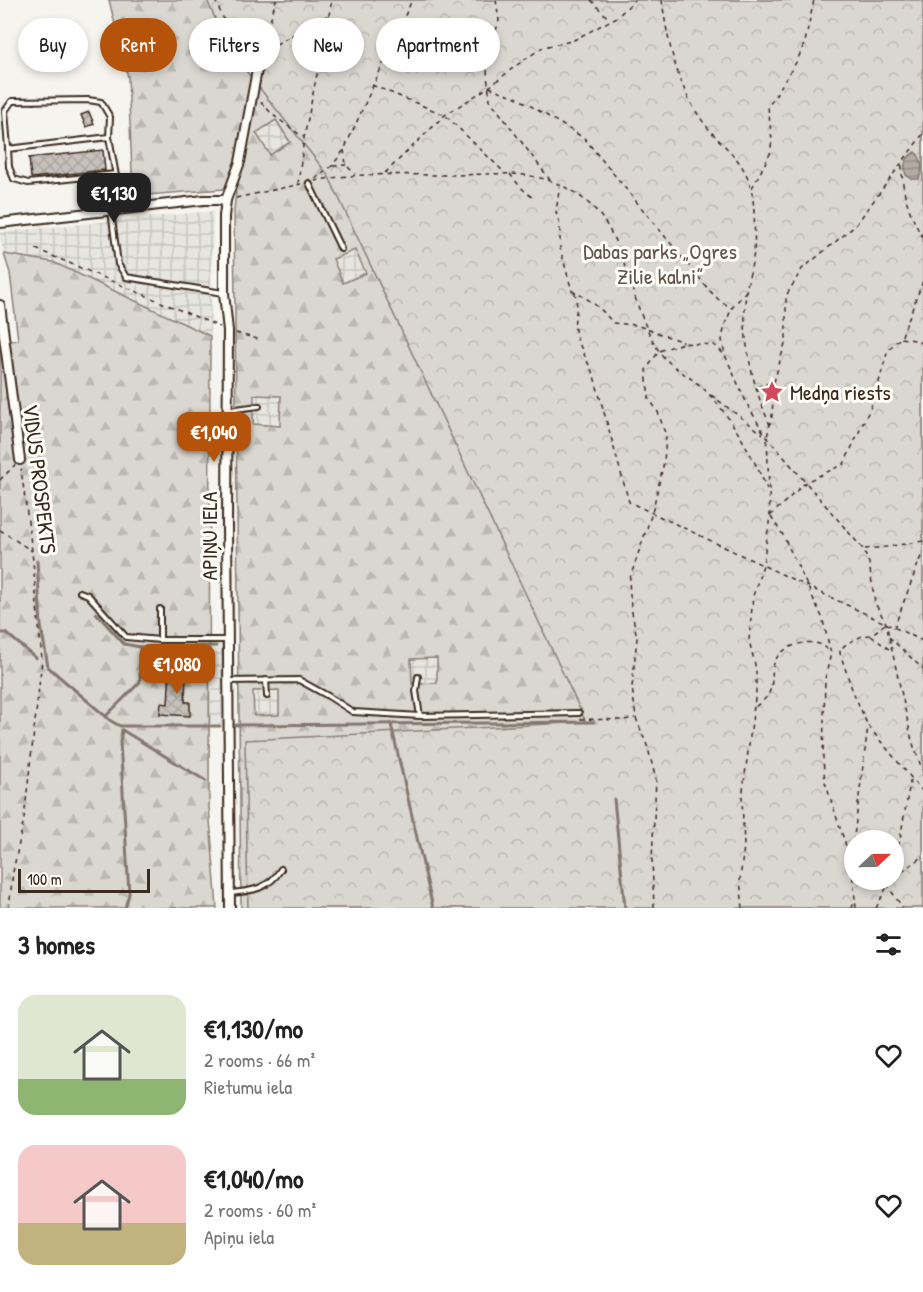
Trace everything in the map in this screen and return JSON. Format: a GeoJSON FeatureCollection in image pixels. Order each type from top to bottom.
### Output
{"type":"FeatureCollection","features":[{"type":"Feature","properties":{"kind":"street","name":"APIŅU IELA"},"geometry":{"type":"LineString","coordinates":[[230,908],[227,681],[228,331],[224,293],[224,216],[226,200],[240,162],[257,72]]}},
{"type":"Feature","properties":{"kind":"street"},"geometry":{"type":"LineString","coordinates":[[0,223],[204,200],[226,200]]}},
{"type":"Feature","properties":{"kind":"street","name":"VIDUS PROSPEKTS"},"geometry":{"type":"LineString","coordinates":[[0,305],[20,460]]}},
{"type":"Feature","properties":{"kind":"lane"},"geometry":{"type":"LineString","coordinates":[[115,174],[28,183],[14,179],[9,167],[5,111],[12,101],[88,100],[101,102],[110,117],[109,137],[122,210]]}},
{"type":"Feature","properties":{"kind":"lane"},"geometry":{"type":"LineString","coordinates":[[8,148],[109,137]]}},
{"type":"Feature","properties":{"kind":"lane"},"geometry":{"type":"LineString","coordinates":[[309,183],[341,249]]}},
{"type":"Feature","properties":{"kind":"lane"},"geometry":{"type":"LineString","coordinates":[[111,212],[118,264],[126,277],[224,293]]}},
{"type":"Feature","properties":{"kind":"lane"},"geometry":{"type":"LineString","coordinates":[[227,410],[259,406]]}},
{"type":"Feature","properties":{"kind":"lane"},"geometry":{"type":"LineString","coordinates":[[80,592],[88,595],[126,637],[160,640],[227,640]]}},
{"type":"Feature","properties":{"kind":"lane"},"geometry":{"type":"LineString","coordinates":[[160,609],[160,640]]}},
{"type":"Feature","properties":{"kind":"lane"},"geometry":{"type":"LineString","coordinates":[[418,677],[416,691],[420,716]]}},
{"type":"Feature","properties":{"kind":"lane"},"geometry":{"type":"LineString","coordinates":[[227,681],[299,680],[353,712],[420,716],[579,713]]}},
{"type":"Feature","properties":{"kind":"lane"},"geometry":{"type":"LineString","coordinates":[[266,681],[267,696]]}},
{"type":"Feature","properties":{"kind":"lane"},"geometry":{"type":"LineString","coordinates":[[230,893],[265,887],[281,869]]}},
{"type":"Feature","properties":{"kind":"path"},"geometry":{"type":"LineString","coordinates":[[215,0],[223,18]]}},
{"type":"Feature","properties":{"kind":"path"},"geometry":{"type":"LineString","coordinates":[[270,18],[276,0]]}},
{"type":"Feature","properties":{"kind":"path"},"geometry":{"type":"LineString","coordinates":[[298,184],[304,138],[331,14],[332,0]]}},
{"type":"Feature","properties":{"kind":"path"},"geometry":{"type":"LineString","coordinates":[[309,183],[332,166],[344,150],[412,0]]}},
{"type":"Feature","properties":{"kind":"path"},"geometry":{"type":"LineString","coordinates":[[496,0],[499,21],[488,56],[487,75],[490,100],[550,180]]}},
{"type":"Feature","properties":{"kind":"path"},"geometry":{"type":"LineString","coordinates":[[591,0],[610,20]]}},
{"type":"Feature","properties":{"kind":"path"},"geometry":{"type":"LineString","coordinates":[[384,174],[445,116],[489,87],[516,65],[543,47],[572,41],[617,16],[635,0]]}},
{"type":"Feature","properties":{"kind":"path"},"geometry":{"type":"LineString","coordinates":[[662,0],[679,80],[704,124],[742,164],[752,189],[754,250],[746,291],[745,334],[756,388],[770,425]]}},
{"type":"Feature","properties":{"kind":"path"},"geometry":{"type":"LineString","coordinates":[[752,189],[770,154],[772,140],[768,107],[797,61],[805,42],[814,0]]}},
{"type":"Feature","properties":{"kind":"path"},"geometry":{"type":"LineString","coordinates":[[280,41],[331,14]]}},
{"type":"Feature","properties":{"kind":"path"},"geometry":{"type":"LineString","coordinates":[[372,85],[445,116],[504,173]]}},
{"type":"Feature","properties":{"kind":"path"},"geometry":{"type":"LineString","coordinates":[[489,87],[516,97],[584,138],[709,290],[720,301],[732,308]]}},
{"type":"Feature","properties":{"kind":"path"},"geometry":{"type":"LineString","coordinates":[[252,94],[273,115],[304,138]]}},
{"type":"Feature","properties":{"kind":"path"},"geometry":{"type":"LineString","coordinates":[[743,908],[740,880],[744,846],[742,798],[754,707],[756,669],[749,640],[753,596],[763,564],[770,516],[766,436],[772,416],[774,382],[786,340],[786,296],[802,269],[855,226],[923,134]]}},
{"type":"Feature","properties":{"kind":"path"},"geometry":{"type":"LineString","coordinates":[[344,150],[346,165],[356,175]]}},
{"type":"Feature","properties":{"kind":"path"},"geometry":{"type":"LineString","coordinates":[[902,163],[905,193],[915,225],[923,238]]}},
{"type":"Feature","properties":{"kind":"path"},"geometry":{"type":"LineString","coordinates":[[332,166],[346,165]]}},
{"type":"Feature","properties":{"kind":"path"},"geometry":{"type":"LineString","coordinates":[[510,173],[527,195],[534,198]]}},
{"type":"Feature","properties":{"kind":"path"},"geometry":{"type":"LineString","coordinates":[[226,200],[298,184],[356,175],[510,173],[527,174],[560,183],[596,210],[608,228],[621,257],[646,328],[659,351],[668,362],[766,436]]}},
{"type":"Feature","properties":{"kind":"path"},"geometry":{"type":"LineString","coordinates":[[560,183],[556,212],[560,225],[560,248],[572,291],[589,298],[613,323],[636,325],[683,343],[714,345],[725,354]]}},
{"type":"Feature","properties":{"kind":"path"},"geometry":{"type":"LineString","coordinates":[[36,249],[228,331],[261,340]]}},
{"type":"Feature","properties":{"kind":"path"},"geometry":{"type":"LineString","coordinates":[[770,516],[806,482],[844,464],[874,400],[887,353],[901,338],[923,280]]}},
{"type":"Feature","properties":{"kind":"path"},"geometry":{"type":"LineString","coordinates":[[746,291],[732,308],[725,324],[722,340],[725,354],[747,404],[766,436],[863,549],[869,563],[875,603],[886,623],[890,650],[912,741],[923,771]]}},
{"type":"Feature","properties":{"kind":"path"},"geometry":{"type":"LineString","coordinates":[[575,292],[577,306],[574,325],[577,339],[594,376],[629,502],[923,640]]}},
{"type":"Feature","properties":{"kind":"path"},"geometry":{"type":"LineString","coordinates":[[901,338],[923,344]]}},
{"type":"Feature","properties":{"kind":"path"},"geometry":{"type":"LineString","coordinates":[[654,908],[652,858],[656,780],[648,748],[636,718],[632,687],[637,638],[629,581],[652,513],[664,462],[666,436],[658,412],[649,398],[646,370],[659,351],[683,343]]}},
{"type":"Feature","properties":{"kind":"path"},"geometry":{"type":"LineString","coordinates":[[756,388],[774,382]]}},
{"type":"Feature","properties":{"kind":"path"},"geometry":{"type":"LineString","coordinates":[[708,393],[735,429],[756,464],[768,491]]}},
{"type":"Feature","properties":{"kind":"path"},"geometry":{"type":"LineString","coordinates":[[0,480],[20,460]]}},
{"type":"Feature","properties":{"kind":"path","name":"VIDUS PROSPEKTS"},"geometry":{"type":"LineString","coordinates":[[9,908],[13,872],[24,819],[42,660],[32,551],[20,460]]}},
{"type":"Feature","properties":{"kind":"path"},"geometry":{"type":"LineString","coordinates":[[770,516],[783,535],[822,618],[831,653],[825,679],[823,759],[825,783],[844,840]]}},
{"type":"Feature","properties":{"kind":"path"},"geometry":{"type":"LineString","coordinates":[[0,530],[32,551]]}},
{"type":"Feature","properties":{"kind":"path"},"geometry":{"type":"LineString","coordinates":[[863,549],[923,541]]}},
{"type":"Feature","properties":{"kind":"path"},"geometry":{"type":"LineString","coordinates":[[894,628],[923,551]]}},
{"type":"Feature","properties":{"kind":"path"},"geometry":{"type":"LineString","coordinates":[[886,623],[871,635],[862,636],[846,644],[840,650],[852,688],[868,726],[923,792]]}},
{"type":"Feature","properties":{"kind":"path"},"geometry":{"type":"LineString","coordinates":[[871,635],[890,650]]}},
{"type":"Feature","properties":{"kind":"path"},"geometry":{"type":"LineString","coordinates":[[889,637],[923,669]]}},
{"type":"Feature","properties":{"kind":"path"},"geometry":{"type":"LineString","coordinates":[[754,707],[766,700],[770,694],[778,656],[789,648],[817,642],[826,646],[831,653]]}},
{"type":"Feature","properties":{"kind":"path"},"geometry":{"type":"LineString","coordinates":[[570,713],[571,720],[636,718]]}},
{"type":"Feature","properties":{"kind":"path"},"geometry":{"type":"LineString","coordinates":[[855,830],[868,726]]}},
{"type":"Feature","properties":{"kind":"path"},"geometry":{"type":"LineString","coordinates":[[902,830],[911,776]]}},
{"type":"Feature","properties":{"kind":"path"},"geometry":{"type":"LineString","coordinates":[[904,868],[923,857]]}},
{"type":"Feature","properties":{"kind":"path"},"geometry":{"type":"LineString","coordinates":[[855,890],[856,908]]}},
{"type":"Feature","properties":{"kind":"path"},"geometry":{"type":"LineString","coordinates":[[876,908],[885,890]]}},
{"type":"Feature","properties":{"kind":"path"},"geometry":{"type":"LineString","coordinates":[[890,890],[903,908]]}},
{"type":"Feature","properties":{"kind":"path"},"geometry":{"type":"LineString","coordinates":[[851,908],[856,900]]}},
{"type":"Feature","properties":{"kind":"shaded area"},"geometry":{"type":"Polygon","coordinates":[[[276,120],[291,142],[269,155],[255,133],[276,120]]]}},
{"type":"Feature","properties":{"kind":"shaded area"},"geometry":{"type":"Polygon","coordinates":[[[915,152],[922,164],[919,179],[912,179],[906,175],[905,171],[907,159],[915,152]]]}},
{"type":"Feature","properties":{"kind":"shaded area"},"geometry":{"type":"Polygon","coordinates":[[[213,211],[210,336],[53,262],[4,254],[0,239],[0,232],[213,211]]]}},
{"type":"Feature","properties":{"kind":"shaded area"},"geometry":{"type":"Polygon","coordinates":[[[355,250],[366,273],[343,283],[332,259],[355,250]]]}},
{"type":"Feature","properties":{"kind":"shaded area"},"geometry":{"type":"Polygon","coordinates":[[[254,395],[281,396],[280,426],[253,424],[254,395]]]}},
{"type":"Feature","properties":{"kind":"shaded area"},"geometry":{"type":"Polygon","coordinates":[[[222,642],[222,724],[149,725],[148,643],[222,642]]]}},
{"type":"Feature","properties":{"kind":"shaded area"},"geometry":{"type":"Polygon","coordinates":[[[411,658],[437,658],[437,683],[411,684],[411,658]]]}},
{"type":"Feature","properties":{"kind":"shaded area"},"geometry":{"type":"Polygon","coordinates":[[[253,690],[279,690],[279,716],[253,716],[253,690]]]}},
{"type":"Feature","properties":{"kind":"green space","name":"Dabas parks „Ogres Zilie kalni”"},"geometry":{"type":"Polygon","coordinates":[[[109,0],[923,0],[923,908],[241,908],[234,210],[236,192],[224,189],[133,196],[127,72],[177,72],[177,18],[113,18],[109,0]],[[276,120],[256,133],[270,155],[290,142],[276,120]],[[355,250],[333,259],[343,283],[366,273],[355,250]],[[254,395],[253,424],[280,426],[281,396],[254,395]],[[437,658],[411,659],[412,684],[437,683],[437,658]],[[279,690],[253,691],[254,716],[279,715],[279,690]]]}},
{"type":"Feature","properties":{"kind":"green space","name":"Dabas parks „Ogres Zilie kalni”"},"geometry":{"type":"Polygon","coordinates":[[[207,0],[923,0],[923,908],[248,908],[245,740],[586,722],[328,175],[247,72],[280,72],[280,18],[215,18],[207,0]]]}},
{"type":"Feature","properties":{"kind":"green space"},"geometry":{"type":"Polygon","coordinates":[[[4,254],[53,262],[210,336],[209,807],[217,908],[0,908],[0,343],[18,340],[10,273],[4,254]]]}},
{"type":"Feature","properties":{"kind":"building"},"geometry":{"type":"Polygon","coordinates":[[[89,112],[94,124],[86,127],[81,115],[89,112]]]}},
{"type":"Feature","properties":{"kind":"building"},"geometry":{"type":"Polygon","coordinates":[[[103,150],[105,170],[31,178],[29,158],[103,150]]]}},
{"type":"Feature","properties":{"kind":"building"},"geometry":{"type":"Polygon","coordinates":[[[170,668],[186,669],[185,702],[190,702],[190,716],[160,714],[161,703],[168,704],[170,668]]]}},
{"type":"Feature","properties":{"kind":"waterway"},"geometry":{"type":"LineString","coordinates":[[37,561],[41,626],[48,667],[111,721],[120,726],[220,726]]}},
{"type":"Feature","properties":{"kind":"waterway"},"geometry":{"type":"LineString","coordinates":[[96,613],[124,644],[140,647],[216,646]]}},
{"type":"Feature","properties":{"kind":"waterway"},"geometry":{"type":"LineString","coordinates":[[0,633],[6,633],[36,658]]}},
{"type":"Feature","properties":{"kind":"waterway"},"geometry":{"type":"LineString","coordinates":[[105,717],[140,682],[140,647]]}},
{"type":"Feature","properties":{"kind":"waterway"},"geometry":{"type":"LineString","coordinates":[[236,725],[594,722]]}},
{"type":"Feature","properties":{"kind":"waterway"},"geometry":{"type":"LineString","coordinates":[[391,724],[433,908]]}},
{"type":"Feature","properties":{"kind":"waterway"},"geometry":{"type":"LineString","coordinates":[[122,730],[120,742],[129,894],[125,908]]}},
{"type":"Feature","properties":{"kind":"waterway"},"geometry":{"type":"LineString","coordinates":[[122,730],[206,781]]}},
{"type":"Feature","properties":{"kind":"waterway"},"geometry":{"type":"LineString","coordinates":[[614,799],[625,908]]}},
{"type":"Feature","properties":{"kind":"place","name":"Medņa riests"},"geometry":{"type":"Point","coordinates":[772,392]}}]}
